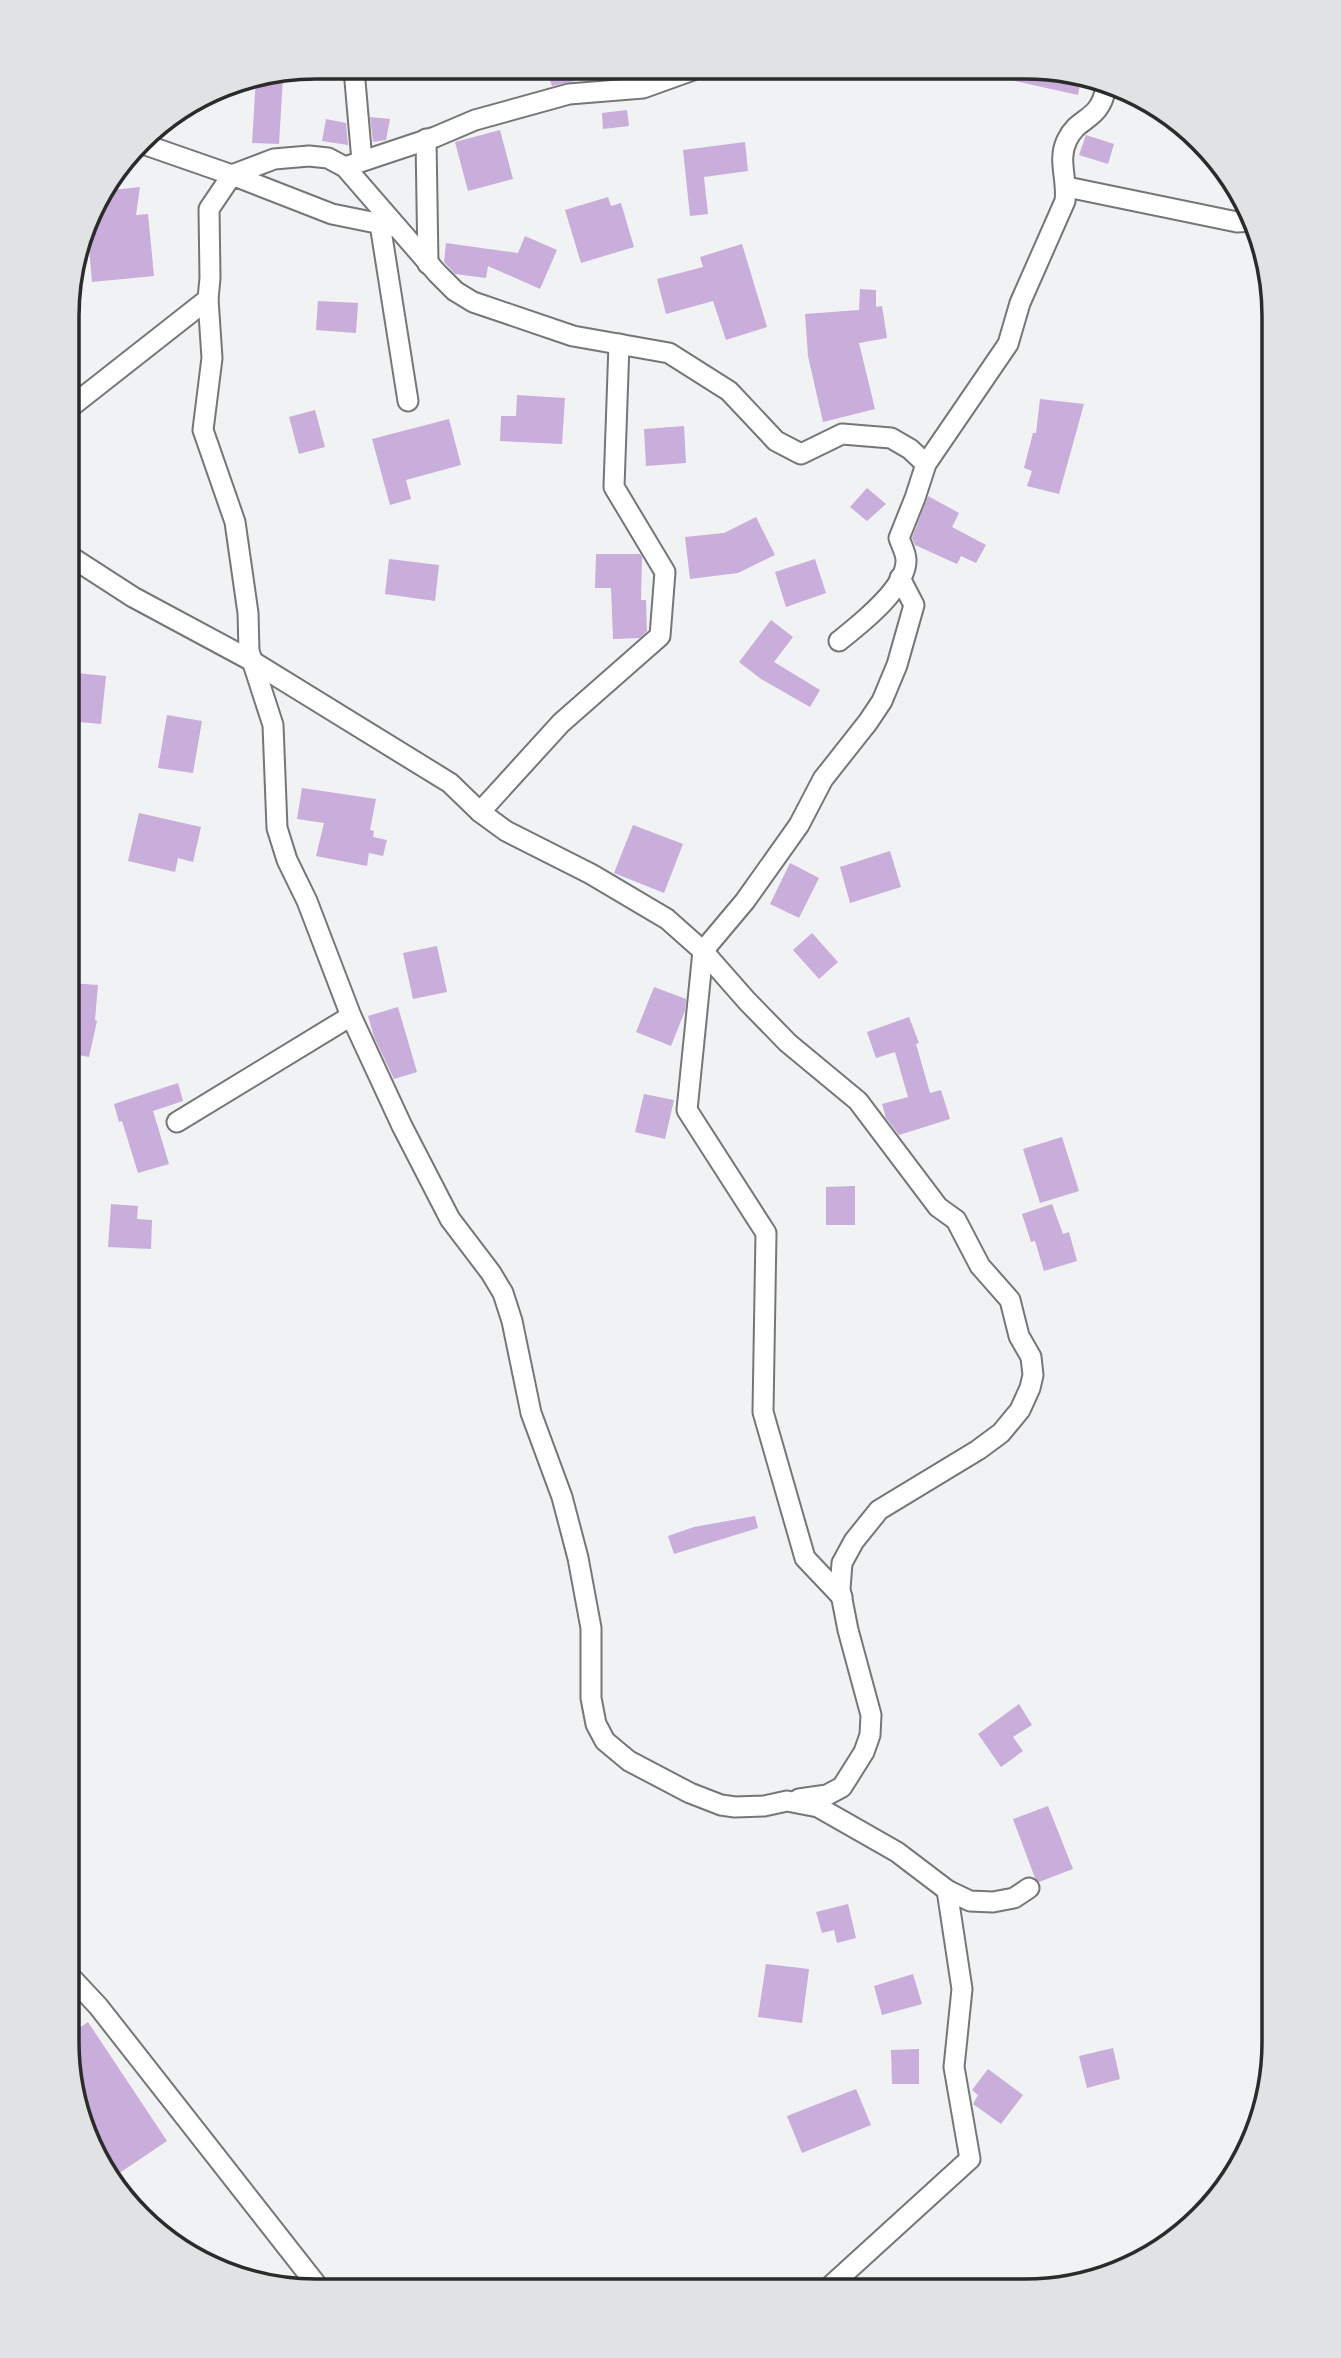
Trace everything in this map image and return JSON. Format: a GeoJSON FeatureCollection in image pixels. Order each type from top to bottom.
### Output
{"type":"FeatureCollection","features":[{"type":"Feature","properties":{"kind":"street"},"geometry":{"type":"LineString","coordinates":[[355,79],[354,164],[388,225],[455,291],[473,302],[573,336],[669,353],[729,391],[776,441],[801,454],[842,434],[891,438],[910,449],[926,464]]}},
{"type":"Feature","properties":{"kind":"street"},"geometry":{"type":"LineString","coordinates":[[79,562],[133,597],[252,661],[450,783],[480,812],[506,831],[591,874],[667,919],[703,951],[788,1043],[858,1101],[938,1207],[956,1220],[980,1266],[1010,1300],[1019,1336],[1031,1357],[1030,1388],[1020,1410],[1001,1433],[978,1450],[879,1510],[842,1563],[842,1597],[848,1630],[871,1715],[870,1735],[864,1752],[842,1787],[827,1795],[764,1806],[721,1805],[690,1793],[629,1761],[606,1741],[596,1724],[591,1698],[591,1628],[578,1558],[562,1497],[531,1413],[512,1321],[503,1293],[450,1219],[402,1126],[351,1016],[307,901],[287,860],[278,828],[273,725],[252,661],[235,522],[203,430],[212,358],[208,299],[209,209],[232,175],[274,159],[309,156],[354,164],[475,120],[569,94],[643,88],[668,79]]}},
{"type":"Feature","properties":{"kind":"street"},"geometry":{"type":"LineString","coordinates":[[839,641],[878,608],[900,578],[906,560],[899,538],[926,464],[1008,344],[1020,303],[1065,201],[1067,187],[1062,154],[1068,137],[1093,116],[1105,92]]}},
{"type":"Feature","properties":{"kind":"street"},"geometry":{"type":"LineString","coordinates":[[426,139],[428,264]]}},
{"type":"Feature","properties":{"kind":"street"},"geometry":{"type":"LineString","coordinates":[[150,146],[332,214],[388,225]]}},
{"type":"Feature","properties":{"kind":"street"},"geometry":{"type":"LineString","coordinates":[[1067,187],[1243,222]]}},
{"type":"Feature","properties":{"kind":"street"},"geometry":{"type":"LineString","coordinates":[[388,225],[408,401]]}},
{"type":"Feature","properties":{"kind":"street"},"geometry":{"type":"LineString","coordinates":[[79,399],[208,299]]}},
{"type":"Feature","properties":{"kind":"street"},"geometry":{"type":"LineString","coordinates":[[480,812],[561,723],[660,636],[665,572],[614,487],[619,344]]}},
{"type":"Feature","properties":{"kind":"street"},"geometry":{"type":"LineString","coordinates":[[842,1597],[805,1558],[763,1412],[766,1233],[687,1110],[703,951],[745,901],[799,825],[823,779],[882,701],[897,666],[914,605],[900,578]]}},
{"type":"Feature","properties":{"kind":"street"},"geometry":{"type":"LineString","coordinates":[[177,1122],[351,1016]]}},
{"type":"Feature","properties":{"kind":"street"},"geometry":{"type":"LineString","coordinates":[[787,1801],[818,1808],[840,1818],[897,1852],[947,1890],[970,1901],[993,1902],[1014,1898],[1029,1888]]}},
{"type":"Feature","properties":{"kind":"street"},"geometry":{"type":"LineString","coordinates":[[838,2279],[970,2159],[954,2067],[962,1989],[947,1890]]}},
{"type":"Feature","properties":{"kind":"street"},"geometry":{"type":"LineString","coordinates":[[79,1986],[98,2006],[312,2279]]}},
{"type":"Feature","properties":{"kind":"building"},"geometry":{"type":"Polygon","coordinates":[[[550,79],[575,81],[552,86],[550,79]]]}},
{"type":"Feature","properties":{"kind":"building"},"geometry":{"type":"Polygon","coordinates":[[[1006,79],[1041,79],[1072,83],[1080,85],[1078,95],[1006,79]]]}},
{"type":"Feature","properties":{"kind":"building"},"geometry":{"type":"Polygon","coordinates":[[[283,81],[279,144],[252,143],[255,87],[283,81]]]}},
{"type":"Feature","properties":{"kind":"building"},"geometry":{"type":"Polygon","coordinates":[[[627,110],[629,126],[603,129],[602,113],[627,110]]]}},
{"type":"Feature","properties":{"kind":"building"},"geometry":{"type":"Polygon","coordinates":[[[370,117],[390,119],[386,140],[373,142],[370,117]]]}},
{"type":"Feature","properties":{"kind":"building"},"geometry":{"type":"Polygon","coordinates":[[[326,119],[346,123],[348,145],[322,141],[326,119]]]}},
{"type":"Feature","properties":{"kind":"building"},"geometry":{"type":"Polygon","coordinates":[[[500,130],[513,179],[468,191],[455,142],[500,130]]]}},
{"type":"Feature","properties":{"kind":"building"},"geometry":{"type":"Polygon","coordinates":[[[1086,135],[1114,144],[1108,164],[1079,155],[1086,135]]]}},
{"type":"Feature","properties":{"kind":"building"},"geometry":{"type":"Polygon","coordinates":[[[745,142],[748,171],[704,177],[708,214],[690,216],[683,150],[745,142]]]}},
{"type":"Feature","properties":{"kind":"building"},"geometry":{"type":"Polygon","coordinates":[[[140,187],[136,215],[148,214],[154,276],[92,282],[89,247],[115,190],[140,187]]]}},
{"type":"Feature","properties":{"kind":"building"},"geometry":{"type":"Polygon","coordinates":[[[608,197],[611,206],[621,203],[634,247],[581,263],[565,210],[608,197]]]}},
{"type":"Feature","properties":{"kind":"building"},"geometry":{"type":"Polygon","coordinates":[[[525,236],[557,250],[540,289],[488,266],[486,278],[455,274],[444,262],[446,243],[518,253],[525,236]]]}},
{"type":"Feature","properties":{"kind":"building"},"geometry":{"type":"Polygon","coordinates":[[[742,244],[767,327],[726,340],[713,301],[666,314],[657,279],[703,267],[700,257],[742,244]]]}},
{"type":"Feature","properties":{"kind":"building"},"geometry":{"type":"Polygon","coordinates":[[[860,289],[876,290],[876,307],[882,306],[887,338],[859,343],[875,409],[823,422],[808,356],[805,314],[859,310],[860,289]]]}},
{"type":"Feature","properties":{"kind":"building"},"geometry":{"type":"Polygon","coordinates":[[[318,301],[358,303],[356,333],[316,330],[318,301]]]}},
{"type":"Feature","properties":{"kind":"building"},"geometry":{"type":"Polygon","coordinates":[[[517,395],[565,398],[562,444],[500,441],[501,416],[516,416],[517,395]]]}},
{"type":"Feature","properties":{"kind":"building"},"geometry":{"type":"Polygon","coordinates":[[[1040,399],[1084,404],[1059,494],[1027,486],[1032,471],[1024,468],[1033,433],[1036,433],[1040,399]]]}},
{"type":"Feature","properties":{"kind":"building"},"geometry":{"type":"Polygon","coordinates":[[[315,410],[325,447],[299,454],[289,417],[315,410]]]}},
{"type":"Feature","properties":{"kind":"building"},"geometry":{"type":"Polygon","coordinates":[[[449,419],[461,465],[406,480],[411,499],[390,505],[372,439],[449,419]]]}},
{"type":"Feature","properties":{"kind":"building"},"geometry":{"type":"Polygon","coordinates":[[[684,426],[686,463],[646,466],[644,429],[684,426]]]}},
{"type":"Feature","properties":{"kind":"building"},"geometry":{"type":"Polygon","coordinates":[[[867,488],[886,504],[867,521],[850,507],[867,488]]]}},
{"type":"Feature","properties":{"kind":"building"},"geometry":{"type":"Polygon","coordinates":[[[928,496],[959,513],[952,527],[986,545],[976,563],[961,556],[957,564],[915,545],[912,538],[928,496]]]}},
{"type":"Feature","properties":{"kind":"building"},"geometry":{"type":"Polygon","coordinates":[[[756,517],[775,555],[738,573],[690,579],[685,537],[724,533],[756,517]]]}},
{"type":"Feature","properties":{"kind":"building"},"geometry":{"type":"Polygon","coordinates":[[[596,554],[640,554],[642,557],[641,600],[646,600],[647,631],[640,638],[613,639],[611,588],[595,588],[596,554]]]}},
{"type":"Feature","properties":{"kind":"building"},"geometry":{"type":"Polygon","coordinates":[[[389,559],[439,565],[435,601],[385,594],[389,559]]]}},
{"type":"Feature","properties":{"kind":"building"},"geometry":{"type":"Polygon","coordinates":[[[815,559],[826,593],[786,607],[775,572],[815,559]]]}},
{"type":"Feature","properties":{"kind":"building"},"geometry":{"type":"Polygon","coordinates":[[[771,620],[793,637],[774,662],[820,690],[810,707],[761,679],[739,662],[771,620]]]}},
{"type":"Feature","properties":{"kind":"building"},"geometry":{"type":"Polygon","coordinates":[[[79,673],[106,676],[101,724],[79,722],[79,673]]]}},
{"type":"Feature","properties":{"kind":"building"},"geometry":{"type":"Polygon","coordinates":[[[167,715],[202,721],[193,773],[158,768],[167,715]]]}},
{"type":"Feature","properties":{"kind":"building"},"geometry":{"type":"Polygon","coordinates":[[[302,788],[376,799],[370,830],[374,831],[373,837],[387,840],[383,856],[369,853],[367,866],[316,856],[324,823],[297,819],[302,788]]]}},
{"type":"Feature","properties":{"kind":"building"},"geometry":{"type":"Polygon","coordinates":[[[139,813],[201,827],[193,862],[178,858],[175,872],[128,861],[139,813]]]}},
{"type":"Feature","properties":{"kind":"building"},"geometry":{"type":"Polygon","coordinates":[[[633,825],[683,844],[664,893],[614,873],[633,825]]]}},
{"type":"Feature","properties":{"kind":"building"},"geometry":{"type":"Polygon","coordinates":[[[890,851],[901,887],[850,903],[840,867],[890,851]]]}},
{"type":"Feature","properties":{"kind":"building"},"geometry":{"type":"Polygon","coordinates":[[[790,863],[819,878],[799,918],[770,904],[790,863]]]}},
{"type":"Feature","properties":{"kind":"building"},"geometry":{"type":"Polygon","coordinates":[[[812,933],[838,962],[819,979],[793,950],[812,933]]]}},
{"type":"Feature","properties":{"kind":"building"},"geometry":{"type":"Polygon","coordinates":[[[437,946],[447,992],[413,999],[403,953],[437,946]]]}},
{"type":"Feature","properties":{"kind":"building"},"geometry":{"type":"Polygon","coordinates":[[[79,984],[98,985],[97,1021],[89,1057],[79,1055],[79,984]]]}},
{"type":"Feature","properties":{"kind":"building"},"geometry":{"type":"Polygon","coordinates":[[[654,987],[686,999],[685,1011],[671,1046],[636,1032],[654,987]]]}},
{"type":"Feature","properties":{"kind":"building"},"geometry":{"type":"Polygon","coordinates":[[[398,1007],[417,1072],[394,1079],[374,1037],[368,1016],[398,1007]]]}},
{"type":"Feature","properties":{"kind":"building"},"geometry":{"type":"Polygon","coordinates":[[[909,1017],[919,1043],[916,1044],[930,1093],[941,1090],[950,1119],[899,1135],[886,1118],[882,1104],[908,1097],[895,1052],[876,1058],[867,1032],[909,1017]]]}},
{"type":"Feature","properties":{"kind":"building"},"geometry":{"type":"Polygon","coordinates":[[[178,1083],[183,1101],[153,1111],[169,1164],[138,1173],[114,1104],[178,1083]]]}},
{"type":"Feature","properties":{"kind":"building"},"geometry":{"type":"Polygon","coordinates":[[[644,1094],[674,1100],[665,1139],[635,1132],[644,1094]]]}},
{"type":"Feature","properties":{"kind":"building"},"geometry":{"type":"Polygon","coordinates":[[[1062,1137],[1079,1191],[1040,1203],[1023,1149],[1062,1137]]]}},
{"type":"Feature","properties":{"kind":"building"},"geometry":{"type":"Polygon","coordinates":[[[855,1186],[855,1225],[826,1225],[826,1187],[855,1186]]]}},
{"type":"Feature","properties":{"kind":"building"},"geometry":{"type":"Polygon","coordinates":[[[111,1204],[138,1206],[137,1219],[152,1220],[151,1249],[108,1247],[111,1204]]]}},
{"type":"Feature","properties":{"kind":"building"},"geometry":{"type":"Polygon","coordinates":[[[1052,1204],[1063,1234],[1069,1232],[1077,1261],[1044,1271],[1035,1241],[1031,1242],[1022,1214],[1052,1204]]]}},
{"type":"Feature","properties":{"kind":"building"},"geometry":{"type":"Polygon","coordinates":[[[755,1516],[758,1528],[674,1554],[668,1536],[694,1527],[755,1516]]]}},
{"type":"Feature","properties":{"kind":"building"},"geometry":{"type":"Polygon","coordinates":[[[1019,1704],[1032,1725],[1013,1737],[1023,1751],[1001,1767],[978,1734],[1019,1704]]]}},
{"type":"Feature","properties":{"kind":"building"},"geometry":{"type":"Polygon","coordinates":[[[1048,1806],[1073,1869],[1039,1882],[1035,1878],[1013,1819],[1048,1806]]]}},
{"type":"Feature","properties":{"kind":"building"},"geometry":{"type":"Polygon","coordinates":[[[848,1904],[856,1938],[837,1943],[834,1930],[822,1933],[816,1912],[848,1904]]]}},
{"type":"Feature","properties":{"kind":"building"},"geometry":{"type":"Polygon","coordinates":[[[766,1964],[809,1969],[802,2023],[758,2017],[766,1964]]]}},
{"type":"Feature","properties":{"kind":"building"},"geometry":{"type":"Polygon","coordinates":[[[913,1974],[922,2004],[882,2015],[874,1986],[913,1974]]]}},
{"type":"Feature","properties":{"kind":"building"},"geometry":{"type":"Polygon","coordinates":[[[88,2022],[167,2141],[119,2174],[91,2119],[83,2089],[79,2028],[88,2022]]]}},
{"type":"Feature","properties":{"kind":"building"},"geometry":{"type":"Polygon","coordinates":[[[1113,2048],[1120,2079],[1087,2088],[1079,2056],[1113,2048]]]}},
{"type":"Feature","properties":{"kind":"building"},"geometry":{"type":"Polygon","coordinates":[[[919,2049],[919,2084],[892,2084],[891,2050],[919,2049]]]}},
{"type":"Feature","properties":{"kind":"building"},"geometry":{"type":"Polygon","coordinates":[[[988,2069],[1023,2095],[1001,2124],[973,2104],[978,2095],[972,2090],[988,2069]]]}},
{"type":"Feature","properties":{"kind":"building"},"geometry":{"type":"Polygon","coordinates":[[[856,2089],[871,2125],[802,2153],[787,2116],[856,2089]]]}}]}
